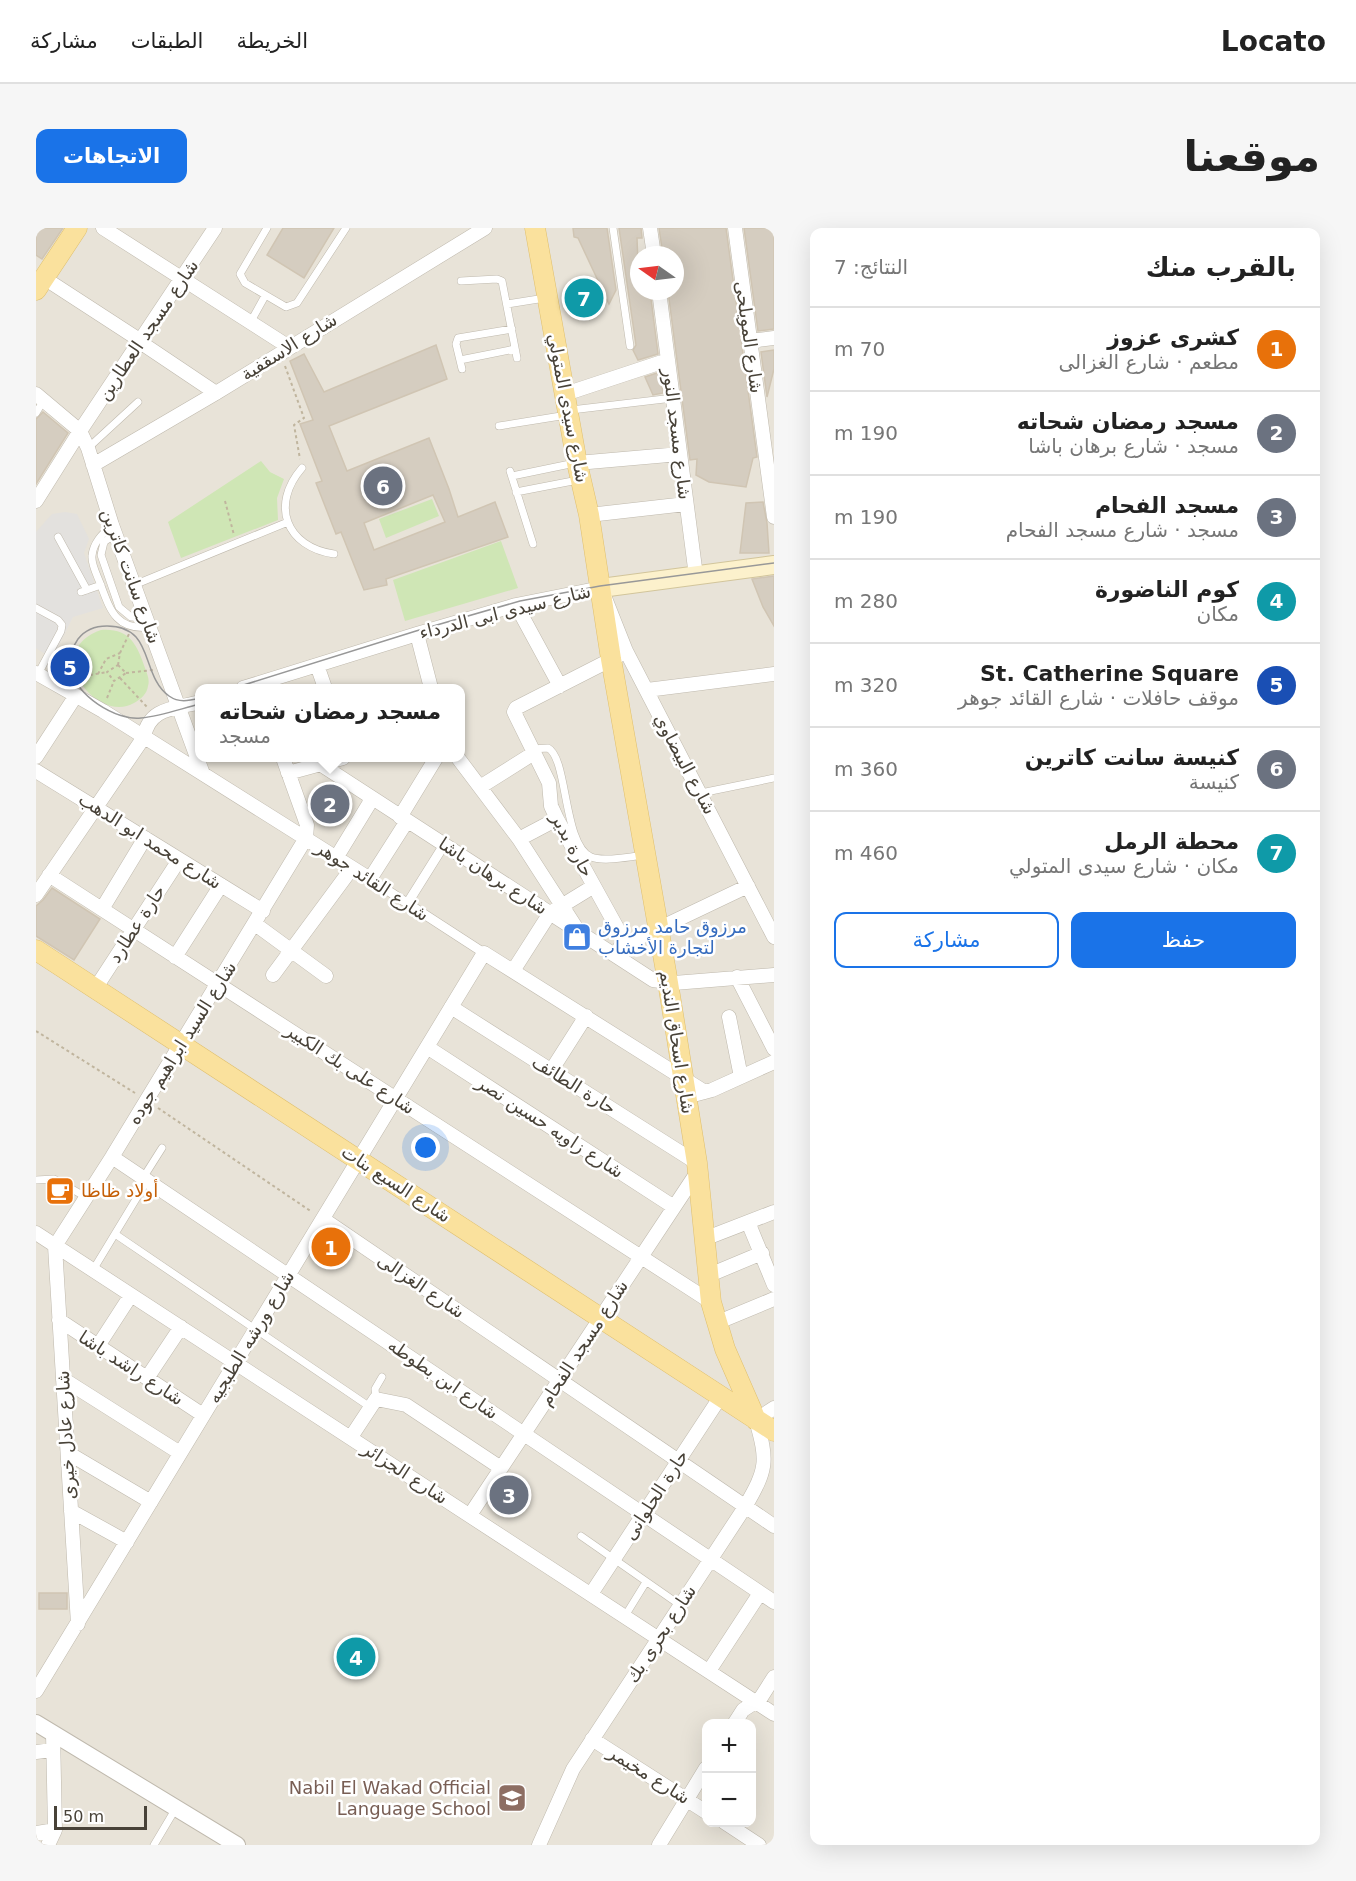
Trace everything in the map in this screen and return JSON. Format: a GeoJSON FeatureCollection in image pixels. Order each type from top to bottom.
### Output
{"type":"FeatureCollection","features":[{"type":"Feature","properties":{"kind":"main road"},"geometry":{"type":"LineString","coordinates":[[40,284],[77,228]]}},
{"type":"Feature","properties":{"kind":"main road","name":"شارع سيدى المتولي"},"geometry":{"type":"LineString","coordinates":[[535,228],[589,515],[600,588]]}},
{"type":"Feature","properties":{"kind":"main road","name":"شارع سيدى ابى الدرداء"},"geometry":{"type":"LineString","coordinates":[[600,588],[774,565]]}},
{"type":"Feature","properties":{"kind":"main road","name":"شارع اسحاق النديم"},"geometry":{"type":"LineString","coordinates":[[600,588],[619,655],[645,855],[698,1167],[711,1302],[716,1323],[734,1371],[756,1420]]}},
{"type":"Feature","properties":{"kind":"main road","name":"شارع السبع بنات"},"geometry":{"type":"LineString","coordinates":[[38,956],[181,1044],[774,1431]]}},
{"type":"Feature","properties":{"kind":"street"},"geometry":{"type":"LineString","coordinates":[[103,228],[250,323],[284,350]]}},
{"type":"Feature","properties":{"kind":"street","name":"شارع مسجد العطارين"},"geometry":{"type":"LineString","coordinates":[[36,501],[215,228]]}},
{"type":"Feature","properties":{"kind":"street","name":"شارع الاسقفية"},"geometry":{"type":"LineString","coordinates":[[93,465],[216,393],[485,228]]}},
{"type":"Feature","properties":{"kind":"street"},"geometry":{"type":"LineString","coordinates":[[650,228],[653,246]]}},
{"type":"Feature","properties":{"kind":"street","name":"شارع المويلحى"},"geometry":{"type":"LineString","coordinates":[[735,228],[749,341],[769,443],[774,517]]}},
{"type":"Feature","properties":{"kind":"street"},"geometry":{"type":"LineString","coordinates":[[40,284],[141,341],[216,393]]}},
{"type":"Feature","properties":{"kind":"street","name":"شارع مسجد النور"},"geometry":{"type":"LineString","coordinates":[[660,300],[696,576]]}},
{"type":"Feature","properties":{"kind":"street"},"geometry":{"type":"LineString","coordinates":[[749,341],[774,338]]}},
{"type":"Feature","properties":{"kind":"street"},"geometry":{"type":"LineString","coordinates":[[567,406],[668,360]]}},
{"type":"Feature","properties":{"kind":"street","name":"شارع سانت كاترين"},"geometry":{"type":"LineString","coordinates":[[40,397],[80,431],[88,448],[113,530],[149,622],[195,752]]}},
{"type":"Feature","properties":{"kind":"street"},"geometry":{"type":"LineString","coordinates":[[579,471],[680,454]]}},
{"type":"Feature","properties":{"kind":"street"},"geometry":{"type":"LineString","coordinates":[[589,515],[686,504]]}},
{"type":"Feature","properties":{"kind":"street","name":"شارع سيدى ابى الدرداء"},"geometry":{"type":"LineString","coordinates":[[263,684],[317,665],[516,605],[600,588]]}},
{"type":"Feature","properties":{"kind":"street"},"geometry":{"type":"LineString","coordinates":[[516,605],[560,686],[619,655]]}},
{"type":"Feature","properties":{"kind":"street"},"geometry":{"type":"LineString","coordinates":[[417,634],[430,684]]}},
{"type":"Feature","properties":{"kind":"street","name":"شارع البيضاوي"},"geometry":{"type":"LineString","coordinates":[[619,655],[647,690],[774,937]]}},
{"type":"Feature","properties":{"kind":"street"},"geometry":{"type":"LineString","coordinates":[[317,665],[324,684]]}},
{"type":"Feature","properties":{"kind":"street","name":"شارع القائد جوهر"},"geometry":{"type":"LineString","coordinates":[[40,675],[103,711],[586,1016],[684,1087],[705,1092],[741,1077]]}},
{"type":"Feature","properties":{"kind":"street"},"geometry":{"type":"LineString","coordinates":[[647,690],[774,675]]}},
{"type":"Feature","properties":{"kind":"street","name":"حارة بدير"},"geometry":{"type":"LineString","coordinates":[[560,686],[515,710],[514,715],[549,783],[551,806],[557,819],[626,944]]}},
{"type":"Feature","properties":{"kind":"street"},"geometry":{"type":"LineString","coordinates":[[36,757],[75,696]]}},
{"type":"Feature","properties":{"kind":"street"},"geometry":{"type":"LineString","coordinates":[[36,895],[144,737],[147,724],[155,715],[195,703]]}},
{"type":"Feature","properties":{"kind":"street"},"geometry":{"type":"LineString","coordinates":[[480,787],[533,751]]}},
{"type":"Feature","properties":{"kind":"street","name":"شارع سانت كاترين"},"geometry":{"type":"LineString","coordinates":[[199,762],[203,774]]}},
{"type":"Feature","properties":{"kind":"street"},"geometry":{"type":"LineString","coordinates":[[284,762],[307,825],[306,838]]}},
{"type":"Feature","properties":{"kind":"street"},"geometry":{"type":"LineString","coordinates":[[288,773],[328,762]]}},
{"type":"Feature","properties":{"kind":"street"},"geometry":{"type":"LineString","coordinates":[[370,879],[434,762]]}},
{"type":"Feature","properties":{"kind":"street"},"geometry":{"type":"LineString","coordinates":[[461,762],[519,839],[580,933]]}},
{"type":"Feature","properties":{"kind":"street","name":"شارع برهان باشا"},"geometry":{"type":"LineString","coordinates":[[320,764],[652,980],[668,983]]}},
{"type":"Feature","properties":{"kind":"street","name":"شارع محمد ابو الدهب"},"geometry":{"type":"LineString","coordinates":[[36,771],[263,911]]}},
{"type":"Feature","properties":{"kind":"street"},"geometry":{"type":"LineString","coordinates":[[336,858],[372,799]]}},
{"type":"Feature","properties":{"kind":"street"},"geometry":{"type":"LineString","coordinates":[[519,839],[557,819]]}},
{"type":"Feature","properties":{"kind":"street"},"geometry":{"type":"LineString","coordinates":[[102,909],[145,838]]}},
{"type":"Feature","properties":{"kind":"street","name":"شارع السيد ابراهيم جوده"},"geometry":{"type":"LineString","coordinates":[[55,1246],[112,1157],[306,838]]}},
{"type":"Feature","properties":{"kind":"street"},"geometry":{"type":"LineString","coordinates":[[407,904],[444,845]]}},
{"type":"Feature","properties":{"kind":"street","name":"حارة عطارد"},"geometry":{"type":"LineString","coordinates":[[95,989],[179,860]]}},
{"type":"Feature","properties":{"kind":"street"},"geometry":{"type":"LineString","coordinates":[[273,975],[352,868]]}},
{"type":"Feature","properties":{"kind":"street","name":"شارع على بك الكبير"},"geometry":{"type":"LineString","coordinates":[[49,875],[711,1302]]}},
{"type":"Feature","properties":{"kind":"street"},"geometry":{"type":"LineString","coordinates":[[176,957],[221,885]]}},
{"type":"Feature","properties":{"kind":"street"},"geometry":{"type":"LineString","coordinates":[[513,971],[550,913],[594,886]]}},
{"type":"Feature","properties":{"kind":"street"},"geometry":{"type":"LineString","coordinates":[[610,952],[748,886]]}},
{"type":"Feature","properties":{"kind":"street"},"geometry":{"type":"LineString","coordinates":[[255,924],[326,976]]}},
{"type":"Feature","properties":{"kind":"street","name":"شارع ورشه الطبجيه"},"geometry":{"type":"LineString","coordinates":[[36,1691],[484,953]]}},
{"type":"Feature","properties":{"kind":"street"},"geometry":{"type":"LineString","coordinates":[[668,983],[774,975]]}},
{"type":"Feature","properties":{"kind":"street"},"geometry":{"type":"LineString","coordinates":[[737,977],[774,1049]]}},
{"type":"Feature","properties":{"kind":"street","name":"حارة الطائف"},"geometry":{"type":"LineString","coordinates":[[451,1007],[698,1167]]}},
{"type":"Feature","properties":{"kind":"street"},"geometry":{"type":"LineString","coordinates":[[551,1071],[586,1016]]}},
{"type":"Feature","properties":{"kind":"street"},"geometry":{"type":"LineString","coordinates":[[729,1017],[741,1077],[774,1062]]}},
{"type":"Feature","properties":{"kind":"street","name":"شارع زاويه حسين نصر"},"geometry":{"type":"LineString","coordinates":[[426,1047],[674,1207]]}},
{"type":"Feature","properties":{"kind":"street","name":"شارع ابن بطوطه"},"geometry":{"type":"LineString","coordinates":[[112,1157],[774,1602]]}},
{"type":"Feature","properties":{"kind":"street","name":"شارع مسجد الفحام"},"geometry":{"type":"LineString","coordinates":[[470,1515],[641,1258],[698,1167]]}},
{"type":"Feature","properties":{"kind":"street"},"geometry":{"type":"LineString","coordinates":[[704,1239],[774,1212]]}},
{"type":"Feature","properties":{"kind":"street","name":"شارع الغزالى"},"geometry":{"type":"LineString","coordinates":[[323,1219],[774,1526]]}},
{"type":"Feature","properties":{"kind":"street"},"geometry":{"type":"LineString","coordinates":[[748,1222],[774,1286]]}},
{"type":"Feature","properties":{"kind":"street","name":"شارع الجزائر"},"geometry":{"type":"LineString","coordinates":[[36,1233],[774,1714]]}},
{"type":"Feature","properties":{"kind":"street","name":"شارع عادل خيرى"},"geometry":{"type":"LineString","coordinates":[[55,1246],[78,1623]]}},
{"type":"Feature","properties":{"kind":"street"},"geometry":{"type":"LineString","coordinates":[[707,1276],[762,1253]]}},
{"type":"Feature","properties":{"kind":"street"},"geometry":{"type":"LineString","coordinates":[[98,1346],[131,1295]]}},
{"type":"Feature","properties":{"kind":"street"},"geometry":{"type":"LineString","coordinates":[[716,1323],[774,1299]]}},
{"type":"Feature","properties":{"kind":"street","name":"شارع راشد باشا"},"geometry":{"type":"LineString","coordinates":[[59,1320],[203,1415]]}},
{"type":"Feature","properties":{"kind":"street"},"geometry":{"type":"LineString","coordinates":[[147,1378],[181,1327]]}},
{"type":"Feature","properties":{"kind":"street"},"geometry":{"type":"LineString","coordinates":[[63,1379],[180,1454]]}},
{"type":"Feature","properties":{"kind":"street","name":"حارة الحلوانى"},"geometry":{"type":"LineString","coordinates":[[591,1594],[721,1396]]}},
{"type":"Feature","properties":{"kind":"street"},"geometry":{"type":"LineString","coordinates":[[351,1437],[373,1403],[406,1405],[501,1468]]}},
{"type":"Feature","properties":{"kind":"street"},"geometry":{"type":"LineString","coordinates":[[756,1420],[774,1408]]}},
{"type":"Feature","properties":{"kind":"street","name":"شارع بحرى بك"},"geometry":{"type":"LineString","coordinates":[[539,1845],[573,1768],[761,1480],[769,1474],[756,1420]]}},
{"type":"Feature","properties":{"kind":"street"},"geometry":{"type":"LineString","coordinates":[[68,1453],[151,1502]]}},
{"type":"Feature","properties":{"kind":"street"},"geometry":{"type":"LineString","coordinates":[[71,1511],[127,1542]]}},
{"type":"Feature","properties":{"kind":"street"},"geometry":{"type":"LineString","coordinates":[[709,1671],[760,1593]]}},
{"type":"Feature","properties":{"kind":"street"},"geometry":{"type":"LineString","coordinates":[[738,1719],[744,1710],[763,1694],[774,1677]]}},
{"type":"Feature","properties":{"kind":"street"},"geometry":{"type":"LineString","coordinates":[[36,1723],[52,1741],[176,1808],[237,1845]]}},
{"type":"Feature","properties":{"kind":"street","name":"شارع مخيمر"},"geometry":{"type":"LineString","coordinates":[[592,1739],[702,1809]]}},
{"type":"Feature","properties":{"kind":"street"},"geometry":{"type":"LineString","coordinates":[[36,1752],[52,1741]]}},
{"type":"Feature","properties":{"kind":"street"},"geometry":{"type":"LineString","coordinates":[[48,1845],[55,1830],[52,1741]]}},
{"type":"Feature","properties":{"kind":"street"},"geometry":{"type":"LineString","coordinates":[[659,1845],[703,1773]]}},
{"type":"Feature","properties":{"kind":"street"},"geometry":{"type":"LineString","coordinates":[[732,1827],[759,1845]]}},
{"type":"Feature","properties":{"kind":"street"},"geometry":{"type":"LineString","coordinates":[[36,1833],[55,1830]]}},
{"type":"Feature","properties":{"kind":"lane"},"geometry":{"type":"LineString","coordinates":[[267,228],[240,274],[245,283],[286,307],[297,303],[346,228]]}},
{"type":"Feature","properties":{"kind":"lane"},"geometry":{"type":"LineString","coordinates":[[613,228],[630,346]]}},
{"type":"Feature","properties":{"kind":"lane"},"geometry":{"type":"LineString","coordinates":[[461,281],[497,279],[502,281],[517,358]]}},
{"type":"Feature","properties":{"kind":"lane"},"geometry":{"type":"LineString","coordinates":[[250,323],[265,296]]}},
{"type":"Feature","properties":{"kind":"lane"},"geometry":{"type":"LineString","coordinates":[[507,304],[548,297]]}},
{"type":"Feature","properties":{"kind":"lane"},"geometry":{"type":"LineString","coordinates":[[462,369],[456,344],[458,338],[512,329]]}},
{"type":"Feature","properties":{"kind":"lane"},"geometry":{"type":"LineString","coordinates":[[459,360],[515,349]]}},
{"type":"Feature","properties":{"kind":"lane"},"geometry":{"type":"LineString","coordinates":[[36,413],[40,397]]}},
{"type":"Feature","properties":{"kind":"lane"},"geometry":{"type":"LineString","coordinates":[[499,426],[567,406],[673,398]]}},
{"type":"Feature","properties":{"kind":"lane"},"geometry":{"type":"LineString","coordinates":[[88,448],[138,402]]}},
{"type":"Feature","properties":{"kind":"lane"},"geometry":{"type":"LineString","coordinates":[[302,468],[292,480],[286,493],[285,508],[288,522],[295,535],[306,545],[319,552],[334,554]]}},
{"type":"Feature","properties":{"kind":"lane"},"geometry":{"type":"LineString","coordinates":[[533,544],[511,474],[579,471]]}},
{"type":"Feature","properties":{"kind":"lane"},"geometry":{"type":"LineString","coordinates":[[516,492],[579,471]]}},
{"type":"Feature","properties":{"kind":"lane"},"geometry":{"type":"LineString","coordinates":[[134,585],[288,522]]}},
{"type":"Feature","properties":{"kind":"lane"},"geometry":{"type":"LineString","coordinates":[[113,530],[98,540],[91,559],[110,611],[117,619],[131,626],[139,628],[149,622]]}},
{"type":"Feature","properties":{"kind":"lane"},"geometry":{"type":"LineString","coordinates":[[113,530],[104,542],[101,555],[119,607],[131,617],[149,622]]}},
{"type":"Feature","properties":{"kind":"lane"},"geometry":{"type":"LineString","coordinates":[[58,537],[84,591],[101,585]]}},
{"type":"Feature","properties":{"kind":"lane"},"geometry":{"type":"LineString","coordinates":[[36,608],[58,620],[62,625],[40,675]]}},
{"type":"Feature","properties":{"kind":"lane"},"geometry":{"type":"LineString","coordinates":[[533,751],[548,748],[556,755],[568,813],[585,854],[601,859],[645,855]]}},
{"type":"Feature","properties":{"kind":"lane"},"geometry":{"type":"LineString","coordinates":[[701,793],[774,778]]}},
{"type":"Feature","properties":{"kind":"lane"},"geometry":{"type":"LineString","coordinates":[[93,1270],[162,1148]]}},
{"type":"Feature","properties":{"kind":"lane"},"geometry":{"type":"LineString","coordinates":[[36,1180],[54,1179],[86,1197]]}},
{"type":"Feature","properties":{"kind":"lane"},"geometry":{"type":"LineString","coordinates":[[115,1234],[256,1329],[373,1403],[375,1389],[382,1377]]}},
{"type":"Feature","properties":{"kind":"lane"},"geometry":{"type":"LineString","coordinates":[[581,1536],[680,1605]]}},
{"type":"Feature","properties":{"kind":"lane"},"geometry":{"type":"LineString","coordinates":[[625,1616],[646,1582]]}},
{"type":"Feature","properties":{"kind":"lane"},"geometry":{"type":"LineString","coordinates":[[154,1845],[176,1808]]}},
{"type":"Feature","properties":{"kind":"path"},"geometry":{"type":"LineString","coordinates":[[284,350],[304,418],[294,425],[302,468]]}},
{"type":"Feature","properties":{"kind":"path"},"geometry":{"type":"LineString","coordinates":[[225,501],[236,543]]}},
{"type":"Feature","properties":{"kind":"path"},"geometry":{"type":"LineString","coordinates":[[40,675],[77,677],[107,672],[118,665],[120,653],[131,626]]}},
{"type":"Feature","properties":{"kind":"path"},"geometry":{"type":"LineString","coordinates":[[98,674],[106,659],[120,653]]}},
{"type":"Feature","properties":{"kind":"path"},"geometry":{"type":"LineString","coordinates":[[118,665],[126,673]]}},
{"type":"Feature","properties":{"kind":"path"},"geometry":{"type":"LineString","coordinates":[[103,711],[114,681],[126,673],[164,666]]}},
{"type":"Feature","properties":{"kind":"path"},"geometry":{"type":"LineString","coordinates":[[107,672],[114,681]]}},
{"type":"Feature","properties":{"kind":"path"},"geometry":{"type":"LineString","coordinates":[[120,678],[155,715]]}},
{"type":"Feature","properties":{"kind":"path"},"geometry":{"type":"LineString","coordinates":[[36,1031],[147,1100],[323,1219]]}},
{"type":"Feature","properties":{"kind":"shaded area"},"geometry":{"type":"Polygon","coordinates":[[[36,228],[774,228],[774,1845],[36,1845],[36,228]]]}},
{"type":"Feature","properties":{"kind":"shaded area"},"geometry":{"type":"Polygon","coordinates":[[[65,512],[77,514],[89,539],[84,553],[103,608],[73,617],[52,659],[36,648],[36,532],[52,514],[65,512]]]}},
{"type":"Feature","properties":{"kind":"green space"},"geometry":{"type":"Polygon","coordinates":[[[261,461],[270,472],[284,479],[277,498],[278,520],[181,558],[168,522],[261,461]]]}},
{"type":"Feature","properties":{"kind":"green space"},"geometry":{"type":"Polygon","coordinates":[[[432,499],[439,516],[386,538],[379,519],[432,499]]]}},
{"type":"Feature","properties":{"kind":"green space"},"geometry":{"type":"Polygon","coordinates":[[[501,541],[518,588],[405,621],[393,580],[501,541]]]}},
{"type":"Feature","properties":{"kind":"green space"},"geometry":{"type":"Polygon","coordinates":[[[101,630],[111,630],[125,635],[131,639],[139,652],[149,683],[145,694],[134,703],[119,707],[105,704],[91,695],[81,683],[75,668],[75,653],[83,640],[101,630]]]}},
{"type":"Feature","properties":{"kind":"building"},"geometry":{"type":"Polygon","coordinates":[[[36,228],[63,228],[42,259],[36,255],[36,228]]]}},
{"type":"Feature","properties":{"kind":"building"},"geometry":{"type":"Polygon","coordinates":[[[283,228],[334,228],[304,278],[267,255],[283,228]]]}},
{"type":"Feature","properties":{"kind":"building"},"geometry":{"type":"Polygon","coordinates":[[[573,228],[607,228],[616,290],[609,304],[578,238],[574,237],[573,228]]]}},
{"type":"Feature","properties":{"kind":"building"},"geometry":{"type":"Polygon","coordinates":[[[619,228],[641,228],[642,238],[637,238],[637,246],[630,246],[630,300],[651,300],[658,354],[638,360],[633,350],[636,345],[619,228]]]}},
{"type":"Feature","properties":{"kind":"building"},"geometry":{"type":"Polygon","coordinates":[[[659,228],[726,228],[757,457],[753,458],[746,487],[709,482],[696,475],[697,459],[690,460],[669,300],[684,300],[684,246],[662,246],[659,228]]]}},
{"type":"Feature","properties":{"kind":"building"},"geometry":{"type":"Polygon","coordinates":[[[744,228],[774,228],[774,329],[758,331],[744,228]]]}},
{"type":"Feature","properties":{"kind":"building"},"geometry":{"type":"Polygon","coordinates":[[[436,345],[447,379],[329,426],[347,471],[429,438],[458,517],[495,502],[508,537],[386,579],[387,585],[364,590],[341,532],[336,534],[316,483],[322,481],[300,424],[313,420],[290,361],[304,354],[324,392],[436,345]],[[433,495],[364,523],[374,550],[445,522],[433,495]]]}},
{"type":"Feature","properties":{"kind":"building"},"geometry":{"type":"Polygon","coordinates":[[[774,350],[774,369],[767,397],[761,352],[774,350]]]}},
{"type":"Feature","properties":{"kind":"building"},"geometry":{"type":"Polygon","coordinates":[[[660,372],[663,393],[653,395],[645,377],[660,372]]]}},
{"type":"Feature","properties":{"kind":"building"},"geometry":{"type":"Polygon","coordinates":[[[43,412],[68,433],[36,484],[36,419],[43,412]]]}},
{"type":"Feature","properties":{"kind":"building"},"geometry":{"type":"Polygon","coordinates":[[[763,502],[769,553],[740,553],[746,503],[763,502]]]}},
{"type":"Feature","properties":{"kind":"building"},"geometry":{"type":"Polygon","coordinates":[[[774,576],[774,626],[763,607],[752,579],[774,576]]]}},
{"type":"Feature","properties":{"kind":"building"},"geometry":{"type":"Polygon","coordinates":[[[52,888],[100,919],[74,960],[36,936],[36,906],[52,888]]]}},
{"type":"Feature","properties":{"kind":"building"},"geometry":{"type":"Polygon","coordinates":[[[39,1593],[67,1593],[67,1609],[39,1609],[39,1593]]]}},
{"type":"Feature","properties":{"kind":"tram line"},"geometry":{"type":"LineString","coordinates":[[247,684],[520,601],[600,586],[774,563]]}},
{"type":"Feature","properties":{"kind":"tram line"},"geometry":{"type":"LineString","coordinates":[[195,699],[184,701],[169,696],[160,687],[140,643],[133,634],[122,628],[107,626],[91,629],[84,633],[74,646],[70,661],[74,679],[88,697],[109,711],[131,718],[141,718],[195,705]]}},
{"type":"Feature","properties":{"kind":"place","name":"محطة الرمل"},"geometry":{"type":"Point","coordinates":[584,298]}},
{"type":"Feature","properties":{"kind":"place","name":"كنيسة سانت كاترين"},"geometry":{"type":"Point","coordinates":[383,486]}},
{"type":"Feature","properties":{"kind":"place","name":"St. Catherine Square"},"geometry":{"type":"Point","coordinates":[70,667]}},
{"type":"Feature","properties":{"kind":"place","name":"مسجد رمضان شحاته"},"geometry":{"type":"Point","coordinates":[330,804]}},
{"type":"Feature","properties":{"kind":"place","name":"مرزوق حامد مرزوق لتجارة الأخشاب"},"geometry":{"type":"Point","coordinates":[577,937]}},
{"type":"Feature","properties":{"kind":"place","name":"أولاد ظاظا"},"geometry":{"type":"Point","coordinates":[60,1191]}},
{"type":"Feature","properties":{"kind":"place","name":"كشرى عزوز"},"geometry":{"type":"Point","coordinates":[331,1247]}},
{"type":"Feature","properties":{"kind":"place","name":"مسجد الفحام"},"geometry":{"type":"Point","coordinates":[509,1495]}},
{"type":"Feature","properties":{"kind":"place","name":"كوم الناضورة"},"geometry":{"type":"Point","coordinates":[356,1657]}},
{"type":"Feature","properties":{"kind":"place","name":"Nabil El Wakad Official Language School"},"geometry":{"type":"Point","coordinates":[512,1798]}}]}
